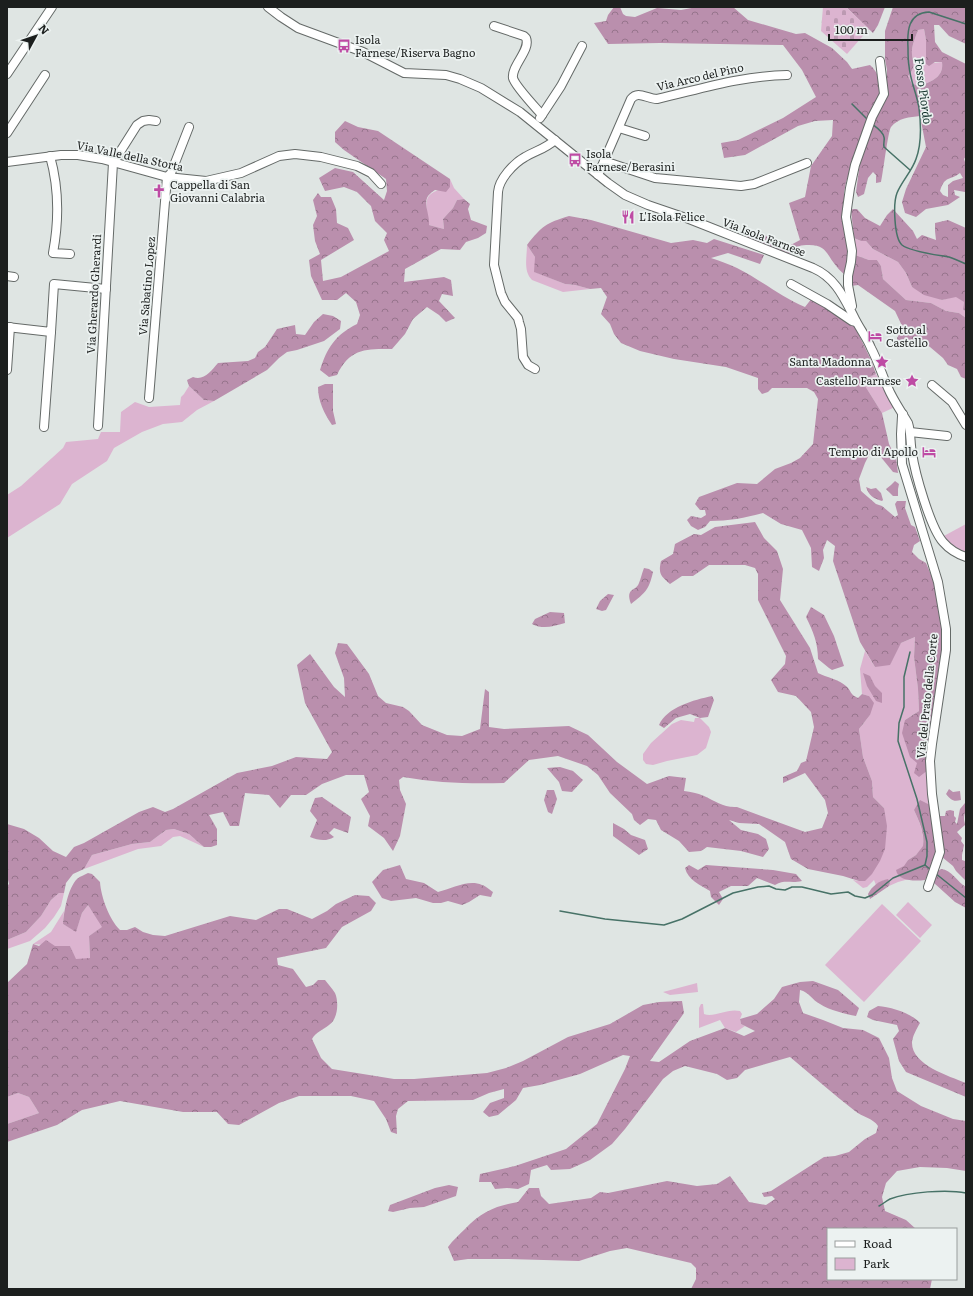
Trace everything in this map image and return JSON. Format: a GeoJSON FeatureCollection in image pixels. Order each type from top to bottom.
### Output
{"type":"FeatureCollection","features":[{"type":"Feature","properties":{"kind":"street"},"geometry":{"type":"LineString","coordinates":[[7,74],[52,7]]}},
{"type":"Feature","properties":{"kind":"street","name":"Via Isola Farnese"},"geometry":{"type":"LineString","coordinates":[[268,7],[288,22],[303,30],[363,52],[404,73],[440,74],[477,86],[502,100],[536,124],[616,189],[641,202],[689,219],[821,271],[838,287],[843,295],[871,348],[888,389],[908,423],[916,472],[934,524],[942,540],[948,548],[966,556]]}},
{"type":"Feature","properties":{"kind":"street"},"geometry":{"type":"LineString","coordinates":[[494,26],[524,36],[527,39],[527,44],[514,72],[513,78],[516,84],[542,115]]}},
{"type":"Feature","properties":{"kind":"street"},"geometry":{"type":"LineString","coordinates":[[536,124],[561,86],[582,46]]}},
{"type":"Feature","properties":{"kind":"street"},"geometry":{"type":"LineString","coordinates":[[791,284],[827,304],[852,321],[855,320],[856,314],[848,285],[852,250],[846,217],[850,188],[868,126],[884,94],[880,61]]}},
{"type":"Feature","properties":{"kind":"street"},"geometry":{"type":"LineString","coordinates":[[7,132],[44,75]]}},
{"type":"Feature","properties":{"kind":"street","name":"Via Arco del Pino"},"geometry":{"type":"LineString","coordinates":[[598,175],[631,99],[636,95],[657,99],[698,88],[749,78],[787,75]]}},
{"type":"Feature","properties":{"kind":"street"},"geometry":{"type":"LineString","coordinates":[[113,163],[137,125],[144,121],[156,121]]}},
{"type":"Feature","properties":{"kind":"street"},"geometry":{"type":"LineString","coordinates":[[167,177],[171,172],[189,127]]}},
{"type":"Feature","properties":{"kind":"street"},"geometry":{"type":"LineString","coordinates":[[619,128],[645,136]]}},
{"type":"Feature","properties":{"kind":"street"},"geometry":{"type":"LineString","coordinates":[[535,369],[528,366],[522,357],[521,329],[518,318],[505,302],[501,293],[494,265],[498,192],[500,182],[504,175],[523,158],[543,149],[555,140]]}},
{"type":"Feature","properties":{"kind":"street","name":"Via Valle della Storta"},"geometry":{"type":"LineString","coordinates":[[7,162],[50,156],[84,156],[167,177],[206,181],[241,173],[279,156],[290,154],[313,156],[357,166],[371,173],[381,184]]}},
{"type":"Feature","properties":{"kind":"street"},"geometry":{"type":"LineString","coordinates":[[50,156],[54,169],[57,195],[53,253],[70,254]]}},
{"type":"Feature","properties":{"kind":"street"},"geometry":{"type":"LineString","coordinates":[[604,162],[655,178],[741,186],[754,184],[807,163]]}},
{"type":"Feature","properties":{"kind":"street","name":"Via Gherardo Gherardi"},"geometry":{"type":"LineString","coordinates":[[98,426],[113,163]]}},
{"type":"Feature","properties":{"kind":"street","name":"Via Sabatino Lopez"},"geometry":{"type":"LineString","coordinates":[[149,398],[167,177]]}},
{"type":"Feature","properties":{"kind":"street"},"geometry":{"type":"LineString","coordinates":[[44,427],[54,284],[106,289]]}},
{"type":"Feature","properties":{"kind":"street"},"geometry":{"type":"LineString","coordinates":[[7,370],[9,327],[51,332]]}},
{"type":"Feature","properties":{"kind":"street"},"geometry":{"type":"LineString","coordinates":[[932,385],[952,402],[966,424]]}},
{"type":"Feature","properties":{"kind":"street","name":"Via del Prato della Corte"},"geometry":{"type":"LineString","coordinates":[[903,414],[901,434],[902,464],[938,582],[946,629],[946,650],[930,761],[931,783],[940,847],[940,857],[928,887]]}},
{"type":"Feature","properties":{"kind":"street"},"geometry":{"type":"LineString","coordinates":[[910,432],[947,436]]}},
{"type":"Feature","properties":{"kind":"green space"},"geometry":{"type":"Polygon","coordinates":[[[614,7],[620,7],[623,14],[626,16],[635,17],[657,8],[681,10],[697,7],[733,7],[748,20],[796,34],[805,33],[832,48],[847,62],[852,69],[870,65],[873,68],[879,78],[882,93],[868,116],[857,154],[846,182],[844,193],[844,219],[849,250],[846,276],[825,250],[818,246],[806,245],[797,247],[791,254],[777,252],[744,238],[741,235],[764,234],[776,244],[787,247],[800,240],[789,203],[805,197],[811,166],[832,136],[833,120],[815,121],[798,126],[745,155],[724,158],[721,143],[738,140],[783,118],[816,97],[802,70],[783,45],[660,43],[608,44],[594,23],[606,21],[608,15],[614,7]]]}},
{"type":"Feature","properties":{"kind":"green space"},"geometry":{"type":"Polygon","coordinates":[[[823,7],[846,7],[869,29],[847,54],[821,31],[823,7]]]}},
{"type":"Feature","properties":{"kind":"green space"},"geometry":{"type":"Polygon","coordinates":[[[846,7],[885,7],[873,33],[846,7]]]}},
{"type":"Feature","properties":{"kind":"green space"},"geometry":{"type":"Polygon","coordinates":[[[893,7],[966,7],[966,44],[949,36],[939,25],[934,25],[935,42],[942,52],[966,64],[966,156],[964,159],[966,165],[966,191],[954,190],[955,195],[960,197],[948,205],[926,209],[916,217],[905,213],[902,202],[906,189],[926,147],[920,116],[901,120],[891,127],[888,136],[881,182],[876,183],[876,175],[873,172],[868,178],[864,194],[858,197],[856,192],[861,155],[886,95],[887,70],[885,59],[885,31],[893,7]],[[924,29],[918,30],[914,41],[912,49],[913,69],[908,76],[912,84],[920,86],[936,78],[942,67],[942,62],[935,62],[929,66],[926,64],[926,40],[924,29]],[[960,173],[946,180],[940,191],[943,195],[948,197],[948,185],[953,181],[963,178],[960,173]]]}},
{"type":"Feature","properties":{"kind":"green space"},"geometry":{"type":"Polygon","coordinates":[[[924,29],[926,40],[926,64],[942,62],[942,67],[936,78],[920,86],[912,84],[908,76],[913,69],[912,49],[914,41],[918,30],[924,29]]]}},
{"type":"Feature","properties":{"kind":"green space"},"geometry":{"type":"Polygon","coordinates":[[[345,121],[358,127],[378,131],[450,179],[450,187],[446,192],[435,190],[430,194],[426,201],[429,225],[444,229],[443,219],[453,208],[457,200],[464,199],[470,204],[468,209],[471,220],[487,226],[486,233],[478,238],[466,242],[460,250],[441,249],[405,269],[404,282],[444,277],[451,280],[453,296],[442,294],[439,301],[455,318],[446,322],[427,307],[413,319],[405,334],[392,349],[367,350],[353,355],[342,366],[337,375],[329,377],[320,370],[329,349],[337,338],[349,328],[357,324],[360,315],[356,302],[346,293],[337,300],[322,300],[311,276],[309,260],[320,254],[315,241],[313,225],[317,216],[313,200],[318,193],[321,197],[331,197],[336,209],[337,223],[348,228],[354,240],[321,260],[323,281],[341,277],[389,251],[384,240],[387,233],[375,221],[371,206],[357,192],[344,187],[325,191],[319,178],[335,168],[353,172],[384,200],[387,191],[386,179],[335,142],[335,132],[345,121]]]}},
{"type":"Feature","properties":{"kind":"green space"},"geometry":{"type":"Polygon","coordinates":[[[450,179],[454,188],[464,199],[457,200],[453,208],[443,219],[444,229],[429,225],[427,209],[428,198],[434,192],[450,187],[450,179]]]}},
{"type":"Feature","properties":{"kind":"green space"},"geometry":{"type":"Polygon","coordinates":[[[857,209],[865,218],[880,226],[893,209],[913,231],[917,239],[922,235],[936,240],[935,223],[948,220],[966,228],[966,312],[963,309],[964,302],[956,297],[942,300],[924,295],[912,287],[906,273],[898,262],[873,249],[866,241],[861,241],[854,238],[851,210],[857,209]]]}},
{"type":"Feature","properties":{"kind":"green space"},"geometry":{"type":"Polygon","coordinates":[[[569,216],[591,220],[671,243],[693,240],[707,243],[714,239],[764,255],[760,264],[728,253],[711,258],[737,268],[805,307],[812,298],[855,327],[876,374],[862,381],[882,413],[889,444],[896,458],[898,473],[893,472],[880,456],[876,454],[869,455],[859,479],[861,491],[876,504],[882,506],[895,517],[898,515],[895,504],[897,501],[906,501],[905,508],[911,525],[915,527],[920,541],[914,545],[912,552],[926,563],[934,582],[936,596],[940,603],[944,644],[928,770],[919,777],[914,773],[917,763],[910,757],[902,733],[905,720],[919,711],[914,657],[915,637],[901,643],[890,665],[875,667],[860,642],[833,561],[835,546],[827,540],[823,550],[824,558],[819,571],[812,567],[811,548],[802,530],[781,524],[763,513],[736,519],[710,521],[705,527],[698,530],[691,526],[687,520],[691,516],[701,518],[706,515],[705,510],[700,510],[695,504],[699,497],[737,483],[757,484],[775,469],[800,458],[813,444],[818,399],[814,392],[807,388],[772,388],[768,392],[762,394],[758,389],[758,378],[726,367],[674,359],[640,351],[621,343],[614,334],[610,324],[601,314],[607,297],[601,288],[590,289],[565,284],[534,272],[535,257],[527,245],[545,226],[569,216]]]}},
{"type":"Feature","properties":{"kind":"green space"},"geometry":{"type":"Polygon","coordinates":[[[854,238],[861,241],[866,241],[873,249],[898,262],[906,273],[912,287],[942,300],[956,296],[964,302],[963,309],[966,312],[966,318],[959,313],[946,311],[931,303],[906,300],[883,279],[881,266],[877,260],[869,260],[855,255],[854,238]]]}},
{"type":"Feature","properties":{"kind":"green space"},"geometry":{"type":"Polygon","coordinates":[[[527,245],[535,257],[535,272],[565,284],[590,289],[563,292],[532,280],[526,268],[527,245]]]}},
{"type":"Feature","properties":{"kind":"green space"},"geometry":{"type":"Polygon","coordinates":[[[855,255],[869,260],[877,260],[881,266],[883,279],[906,300],[931,303],[946,311],[959,313],[966,318],[966,379],[961,377],[957,369],[948,365],[943,358],[922,342],[913,341],[910,346],[898,345],[897,338],[903,328],[895,311],[858,285],[851,286],[855,255]]]}},
{"type":"Feature","properties":{"kind":"green space"},"geometry":{"type":"Polygon","coordinates":[[[323,314],[333,316],[341,321],[340,329],[324,341],[287,352],[267,370],[214,401],[204,400],[189,386],[187,380],[193,377],[201,378],[210,372],[218,363],[248,361],[255,358],[258,352],[265,347],[277,329],[295,325],[296,334],[305,335],[314,322],[323,314]]]}},
{"type":"Feature","properties":{"kind":"green space"},"geometry":{"type":"Polygon","coordinates":[[[876,374],[895,407],[882,413],[862,381],[876,374]]]}},
{"type":"Feature","properties":{"kind":"green space"},"geometry":{"type":"Polygon","coordinates":[[[325,384],[333,384],[333,411],[336,424],[332,425],[324,411],[319,397],[318,387],[325,384]]]}},
{"type":"Feature","properties":{"kind":"green space"},"geometry":{"type":"Polygon","coordinates":[[[189,386],[204,400],[214,401],[197,410],[182,422],[163,424],[142,432],[114,448],[107,461],[72,484],[60,504],[7,538],[7,495],[21,486],[63,448],[66,442],[98,439],[101,432],[120,432],[121,412],[135,402],[149,407],[180,405],[181,397],[189,386]]]}},
{"type":"Feature","properties":{"kind":"green space"},"geometry":{"type":"Polygon","coordinates":[[[895,481],[899,484],[898,496],[893,496],[886,489],[895,481]]]}},
{"type":"Feature","properties":{"kind":"green space"},"geometry":{"type":"Polygon","coordinates":[[[866,487],[871,489],[876,488],[881,493],[883,500],[876,499],[868,493],[866,487]]]}},
{"type":"Feature","properties":{"kind":"green space"},"geometry":{"type":"Polygon","coordinates":[[[755,522],[764,538],[777,551],[783,569],[780,600],[810,648],[818,673],[837,680],[858,698],[862,694],[869,696],[874,703],[870,715],[859,729],[863,757],[872,781],[873,797],[884,808],[887,826],[885,849],[872,874],[865,881],[859,881],[843,876],[808,869],[791,859],[785,842],[759,824],[739,823],[729,820],[741,830],[758,834],[766,839],[769,849],[763,857],[741,851],[707,847],[701,851],[689,852],[679,841],[661,830],[656,820],[648,819],[640,825],[634,820],[632,814],[610,793],[598,775],[587,766],[558,756],[529,760],[504,783],[454,783],[403,777],[399,780],[400,790],[406,804],[400,836],[393,851],[384,838],[368,826],[370,816],[361,799],[369,792],[364,775],[346,775],[322,784],[306,795],[291,795],[280,808],[269,795],[245,793],[239,826],[230,826],[223,812],[209,815],[217,829],[217,845],[204,847],[189,834],[174,829],[166,830],[150,842],[132,844],[92,855],[84,869],[73,874],[66,883],[64,893],[59,893],[51,900],[41,916],[26,932],[7,940],[7,886],[9,884],[7,876],[7,824],[24,829],[39,838],[53,851],[66,857],[74,847],[84,843],[139,812],[153,807],[165,812],[173,809],[237,773],[272,766],[296,757],[327,759],[332,752],[305,703],[297,665],[310,654],[334,687],[345,697],[344,678],[335,653],[338,643],[347,644],[369,674],[378,696],[386,703],[403,707],[409,711],[422,725],[447,735],[462,736],[480,729],[485,689],[489,692],[489,727],[504,729],[569,726],[588,735],[617,762],[647,784],[669,776],[686,778],[684,791],[701,795],[724,805],[737,807],[805,832],[822,828],[828,813],[825,800],[805,773],[783,783],[783,777],[797,771],[801,763],[806,761],[814,727],[811,712],[796,696],[778,692],[771,680],[785,664],[786,656],[758,600],[758,574],[755,568],[745,565],[709,565],[693,576],[682,576],[670,584],[662,577],[660,572],[661,561],[673,554],[675,544],[694,534],[701,535],[715,527],[755,522]]]}},
{"type":"Feature","properties":{"kind":"green space"},"geometry":{"type":"Polygon","coordinates":[[[966,524],[966,552],[956,549],[942,537],[966,524]]]}},
{"type":"Feature","properties":{"kind":"green space"},"geometry":{"type":"Polygon","coordinates":[[[644,568],[653,572],[650,583],[643,594],[631,604],[629,599],[630,592],[638,586],[644,568]]]}},
{"type":"Feature","properties":{"kind":"green space"},"geometry":{"type":"Polygon","coordinates":[[[608,594],[614,595],[606,610],[602,611],[596,609],[600,601],[608,594]]]}},
{"type":"Feature","properties":{"kind":"green space"},"geometry":{"type":"Polygon","coordinates":[[[811,607],[824,615],[834,636],[844,666],[832,670],[818,659],[815,637],[806,617],[811,607]]]}},
{"type":"Feature","properties":{"kind":"green space"},"geometry":{"type":"Polygon","coordinates":[[[550,612],[564,613],[565,623],[545,627],[532,624],[535,619],[550,612]]]}},
{"type":"Feature","properties":{"kind":"green space"},"geometry":{"type":"Polygon","coordinates":[[[915,637],[914,657],[919,711],[905,720],[928,770],[930,805],[914,810],[920,823],[923,847],[916,855],[908,860],[900,877],[909,879],[889,886],[890,883],[884,880],[876,885],[874,880],[867,887],[863,888],[853,880],[859,881],[884,808],[873,797],[872,781],[863,757],[859,729],[870,715],[869,696],[862,694],[860,669],[865,651],[875,667],[901,643],[915,637]]]}},
{"type":"Feature","properties":{"kind":"green space"},"geometry":{"type":"Polygon","coordinates":[[[863,673],[870,676],[875,686],[882,693],[882,703],[876,701],[867,686],[863,673]]]}},
{"type":"Feature","properties":{"kind":"green space"},"geometry":{"type":"Polygon","coordinates":[[[712,696],[714,700],[708,717],[700,718],[690,714],[676,718],[664,728],[659,725],[668,713],[682,705],[712,696]]]}},
{"type":"Feature","properties":{"kind":"green space"},"geometry":{"type":"Polygon","coordinates":[[[695,718],[700,718],[709,727],[711,732],[706,748],[697,755],[653,765],[646,764],[643,760],[643,754],[651,743],[672,724],[681,720],[694,722],[695,718]]]}},
{"type":"Feature","properties":{"kind":"green space"},"geometry":{"type":"Polygon","coordinates":[[[560,767],[573,771],[583,780],[572,792],[562,791],[559,782],[547,768],[560,767]]]}},
{"type":"Feature","properties":{"kind":"green space"},"geometry":{"type":"Polygon","coordinates":[[[949,789],[953,792],[960,791],[961,800],[954,801],[949,798],[946,794],[949,789]]]}},
{"type":"Feature","properties":{"kind":"green space"},"geometry":{"type":"Polygon","coordinates":[[[547,790],[554,790],[557,799],[552,814],[548,812],[544,800],[547,790]]]}},
{"type":"Feature","properties":{"kind":"green space"},"geometry":{"type":"Polygon","coordinates":[[[322,797],[351,817],[348,833],[334,828],[329,833],[334,837],[331,839],[322,840],[310,837],[317,820],[310,811],[315,798],[322,797]]]}},
{"type":"Feature","properties":{"kind":"green space"},"geometry":{"type":"Polygon","coordinates":[[[920,800],[930,805],[931,819],[936,830],[938,850],[934,863],[925,880],[908,880],[900,877],[896,870],[904,866],[908,860],[916,855],[923,846],[920,823],[914,810],[920,800]]]}},
{"type":"Feature","properties":{"kind":"green space"},"geometry":{"type":"Polygon","coordinates":[[[965,803],[965,825],[957,832],[962,838],[961,841],[964,845],[962,860],[965,861],[966,857],[966,881],[953,866],[942,857],[939,829],[940,816],[945,816],[946,811],[954,811],[954,816],[956,818],[955,822],[957,824],[960,809],[965,803]]]}},
{"type":"Feature","properties":{"kind":"green space"},"geometry":{"type":"Polygon","coordinates":[[[613,823],[631,835],[645,840],[648,849],[639,855],[613,836],[613,823]]]}},
{"type":"Feature","properties":{"kind":"green space"},"geometry":{"type":"Polygon","coordinates":[[[174,829],[189,834],[204,847],[180,836],[173,837],[161,846],[138,849],[84,869],[92,855],[132,844],[150,842],[166,830],[174,829]]]}},
{"type":"Feature","properties":{"kind":"green space"},"geometry":{"type":"Polygon","coordinates":[[[400,865],[406,879],[424,883],[438,892],[460,885],[477,883],[493,892],[491,897],[480,895],[462,905],[448,901],[433,903],[416,898],[391,901],[382,898],[372,882],[383,870],[400,865]]]}},
{"type":"Feature","properties":{"kind":"green space"},"geometry":{"type":"Polygon","coordinates":[[[689,865],[698,870],[706,865],[773,870],[796,874],[802,881],[782,882],[775,885],[757,878],[748,886],[731,886],[719,892],[723,899],[719,905],[711,897],[710,891],[695,882],[689,876],[685,868],[689,865]]]}},
{"type":"Feature","properties":{"kind":"green space"},"geometry":{"type":"Polygon","coordinates":[[[941,869],[951,874],[966,887],[966,908],[955,902],[934,883],[935,875],[941,869]]]}},
{"type":"Feature","properties":{"kind":"green space"},"geometry":{"type":"Polygon","coordinates":[[[88,873],[92,874],[100,882],[106,908],[112,920],[120,930],[127,930],[135,927],[143,932],[153,935],[165,936],[230,916],[256,920],[279,909],[287,909],[312,919],[336,904],[355,895],[369,896],[376,903],[371,911],[342,927],[326,948],[277,958],[278,965],[293,969],[306,987],[313,985],[318,980],[325,980],[335,993],[337,1010],[334,1019],[327,1027],[312,1039],[321,1058],[332,1069],[394,1079],[414,1079],[487,1073],[506,1068],[523,1061],[568,1037],[610,1024],[643,1005],[659,1002],[682,1001],[684,1013],[650,1061],[659,1062],[690,1041],[725,1028],[744,1036],[755,1031],[741,1024],[740,1019],[757,1014],[774,999],[782,987],[800,982],[813,981],[838,990],[859,1008],[856,1016],[838,1012],[824,1006],[806,992],[800,990],[799,1002],[803,1013],[843,1028],[863,1030],[879,1038],[889,1058],[892,1078],[897,1091],[921,1106],[953,1119],[966,1121],[966,1171],[947,1168],[920,1167],[897,1171],[886,1183],[882,1197],[885,1211],[906,1220],[915,1228],[827,1228],[827,1280],[932,1280],[930,1289],[691,1289],[696,1279],[696,1268],[691,1263],[627,1248],[610,1251],[579,1261],[468,1259],[454,1261],[448,1247],[471,1223],[483,1214],[495,1208],[518,1202],[529,1188],[539,1188],[541,1196],[549,1204],[591,1198],[600,1192],[608,1193],[667,1181],[697,1186],[717,1184],[730,1176],[749,1202],[766,1205],[775,1199],[772,1196],[764,1197],[762,1193],[771,1191],[824,1157],[849,1152],[865,1139],[876,1133],[878,1126],[876,1123],[855,1111],[790,1057],[745,1070],[737,1078],[727,1080],[717,1074],[685,1066],[673,1071],[663,1079],[612,1144],[590,1160],[570,1169],[551,1170],[547,1165],[531,1170],[529,1184],[518,1189],[495,1189],[491,1182],[479,1182],[480,1174],[515,1166],[566,1149],[597,1124],[630,1056],[623,1055],[580,1074],[523,1088],[516,1100],[498,1115],[489,1117],[483,1112],[490,1103],[504,1098],[504,1089],[489,1093],[473,1100],[408,1101],[398,1109],[396,1116],[397,1134],[391,1132],[386,1119],[374,1101],[351,1096],[299,1096],[279,1103],[239,1125],[228,1124],[217,1112],[183,1112],[120,1101],[82,1110],[57,1125],[7,1142],[7,1124],[39,1113],[29,1097],[18,1093],[7,1097],[7,983],[27,964],[33,944],[39,946],[46,940],[55,946],[70,946],[76,959],[90,958],[89,936],[102,927],[88,905],[82,913],[76,932],[63,924],[65,906],[71,888],[80,877],[88,873]]]}},
{"type":"Feature","properties":{"kind":"green space"},"geometry":{"type":"Polygon","coordinates":[[[888,879],[890,883],[889,886],[870,899],[868,894],[871,889],[879,882],[888,879]]]}},
{"type":"Feature","properties":{"kind":"green space"},"geometry":{"type":"Polygon","coordinates":[[[59,893],[64,893],[61,906],[45,928],[30,941],[7,949],[7,940],[26,932],[41,916],[51,900],[59,893]]]}},
{"type":"Feature","properties":{"kind":"green space"},"geometry":{"type":"Polygon","coordinates":[[[908,902],[932,925],[920,938],[896,915],[908,902]]]}},
{"type":"Feature","properties":{"kind":"green space"},"geometry":{"type":"Polygon","coordinates":[[[882,904],[921,941],[864,1002],[825,965],[882,904]]]}},
{"type":"Feature","properties":{"kind":"green space"},"geometry":{"type":"Polygon","coordinates":[[[88,905],[103,927],[89,936],[90,959],[75,959],[70,946],[33,944],[51,932],[64,911],[63,924],[76,931],[82,913],[88,905]]]}},
{"type":"Feature","properties":{"kind":"green space"},"geometry":{"type":"Polygon","coordinates":[[[697,983],[698,992],[670,995],[663,992],[697,983]]]}},
{"type":"Feature","properties":{"kind":"green space"},"geometry":{"type":"Polygon","coordinates":[[[701,1004],[703,1004],[704,1014],[708,1015],[735,1010],[740,1011],[742,1014],[740,1019],[741,1024],[745,1026],[736,1032],[725,1028],[720,1020],[699,1028],[699,1008],[701,1004]]]}},
{"type":"Feature","properties":{"kind":"green space"},"geometry":{"type":"Polygon","coordinates":[[[878,1006],[900,1011],[916,1019],[920,1023],[912,1041],[914,1051],[918,1058],[933,1069],[966,1083],[966,1097],[906,1072],[899,1061],[893,1039],[899,1031],[897,1025],[873,1020],[867,1017],[869,1011],[878,1006]]]}},
{"type":"Feature","properties":{"kind":"green space"},"geometry":{"type":"Polygon","coordinates":[[[18,1093],[29,1097],[39,1113],[7,1124],[7,1097],[18,1093]]]}},
{"type":"Feature","properties":{"kind":"green space"},"geometry":{"type":"Polygon","coordinates":[[[449,1185],[458,1187],[456,1196],[424,1207],[410,1208],[393,1212],[388,1211],[390,1205],[435,1188],[449,1185]]]}},
{"type":"Feature","properties":{"kind":"waterway","name":"Fosso Piordo"},"geometry":{"type":"LineString","coordinates":[[966,24],[929,12],[922,13],[917,16],[910,24],[908,35],[908,62],[919,108],[921,127],[920,140],[918,153],[914,163],[897,193],[895,212],[897,235],[902,245],[918,251],[949,257],[966,264]]}},
{"type":"Feature","properties":{"kind":"waterway"},"geometry":{"type":"LineString","coordinates":[[852,104],[868,120]]}},
{"type":"Feature","properties":{"kind":"waterway"},"geometry":{"type":"LineString","coordinates":[[872,124],[883,135],[884,147],[910,170]]}},
{"type":"Feature","properties":{"kind":"waterway"},"geometry":{"type":"LineString","coordinates":[[910,652],[904,677],[904,707],[899,723],[898,741],[917,799],[927,842],[927,856],[925,865],[931,870]]}},
{"type":"Feature","properties":{"kind":"waterway"},"geometry":{"type":"LineString","coordinates":[[560,911],[605,919],[664,925],[682,919],[733,893],[758,887],[769,886],[776,889],[785,890],[792,887],[802,887],[831,894],[848,892],[855,896],[865,898],[872,895],[893,878],[925,865]]}},
{"type":"Feature","properties":{"kind":"waterway"},"geometry":{"type":"LineString","coordinates":[[935,873],[966,898]]}},
{"type":"Feature","properties":{"kind":"waterway"},"geometry":{"type":"LineString","coordinates":[[879,1206],[890,1199],[917,1193],[938,1191],[966,1193]]}},
{"type":"Feature","properties":{"kind":"place","name":"Isola Farnese/Riserva Bagno"},"geometry":{"type":"Point","coordinates":[344,46]}},
{"type":"Feature","properties":{"kind":"place","name":"Isola Farnese/Berasini"},"geometry":{"type":"Point","coordinates":[575,160]}},
{"type":"Feature","properties":{"kind":"place","name":"Cappella di San Giovanni Calabria"},"geometry":{"type":"Point","coordinates":[159,191]}},
{"type":"Feature","properties":{"kind":"place","name":"L'Isola Felice"},"geometry":{"type":"Point","coordinates":[628,217]}},
{"type":"Feature","properties":{"kind":"place","name":"Sotto al Castello"},"geometry":{"type":"Point","coordinates":[875,336]}},
{"type":"Feature","properties":{"kind":"place","name":"Santa Madonna"},"geometry":{"type":"Point","coordinates":[882,362]}},
{"type":"Feature","properties":{"kind":"place","name":"Castello Farnese"},"geometry":{"type":"Point","coordinates":[912,381]}},
{"type":"Feature","properties":{"kind":"place","name":"Tempio di Apollo"},"geometry":{"type":"Point","coordinates":[929,452]}}]}
